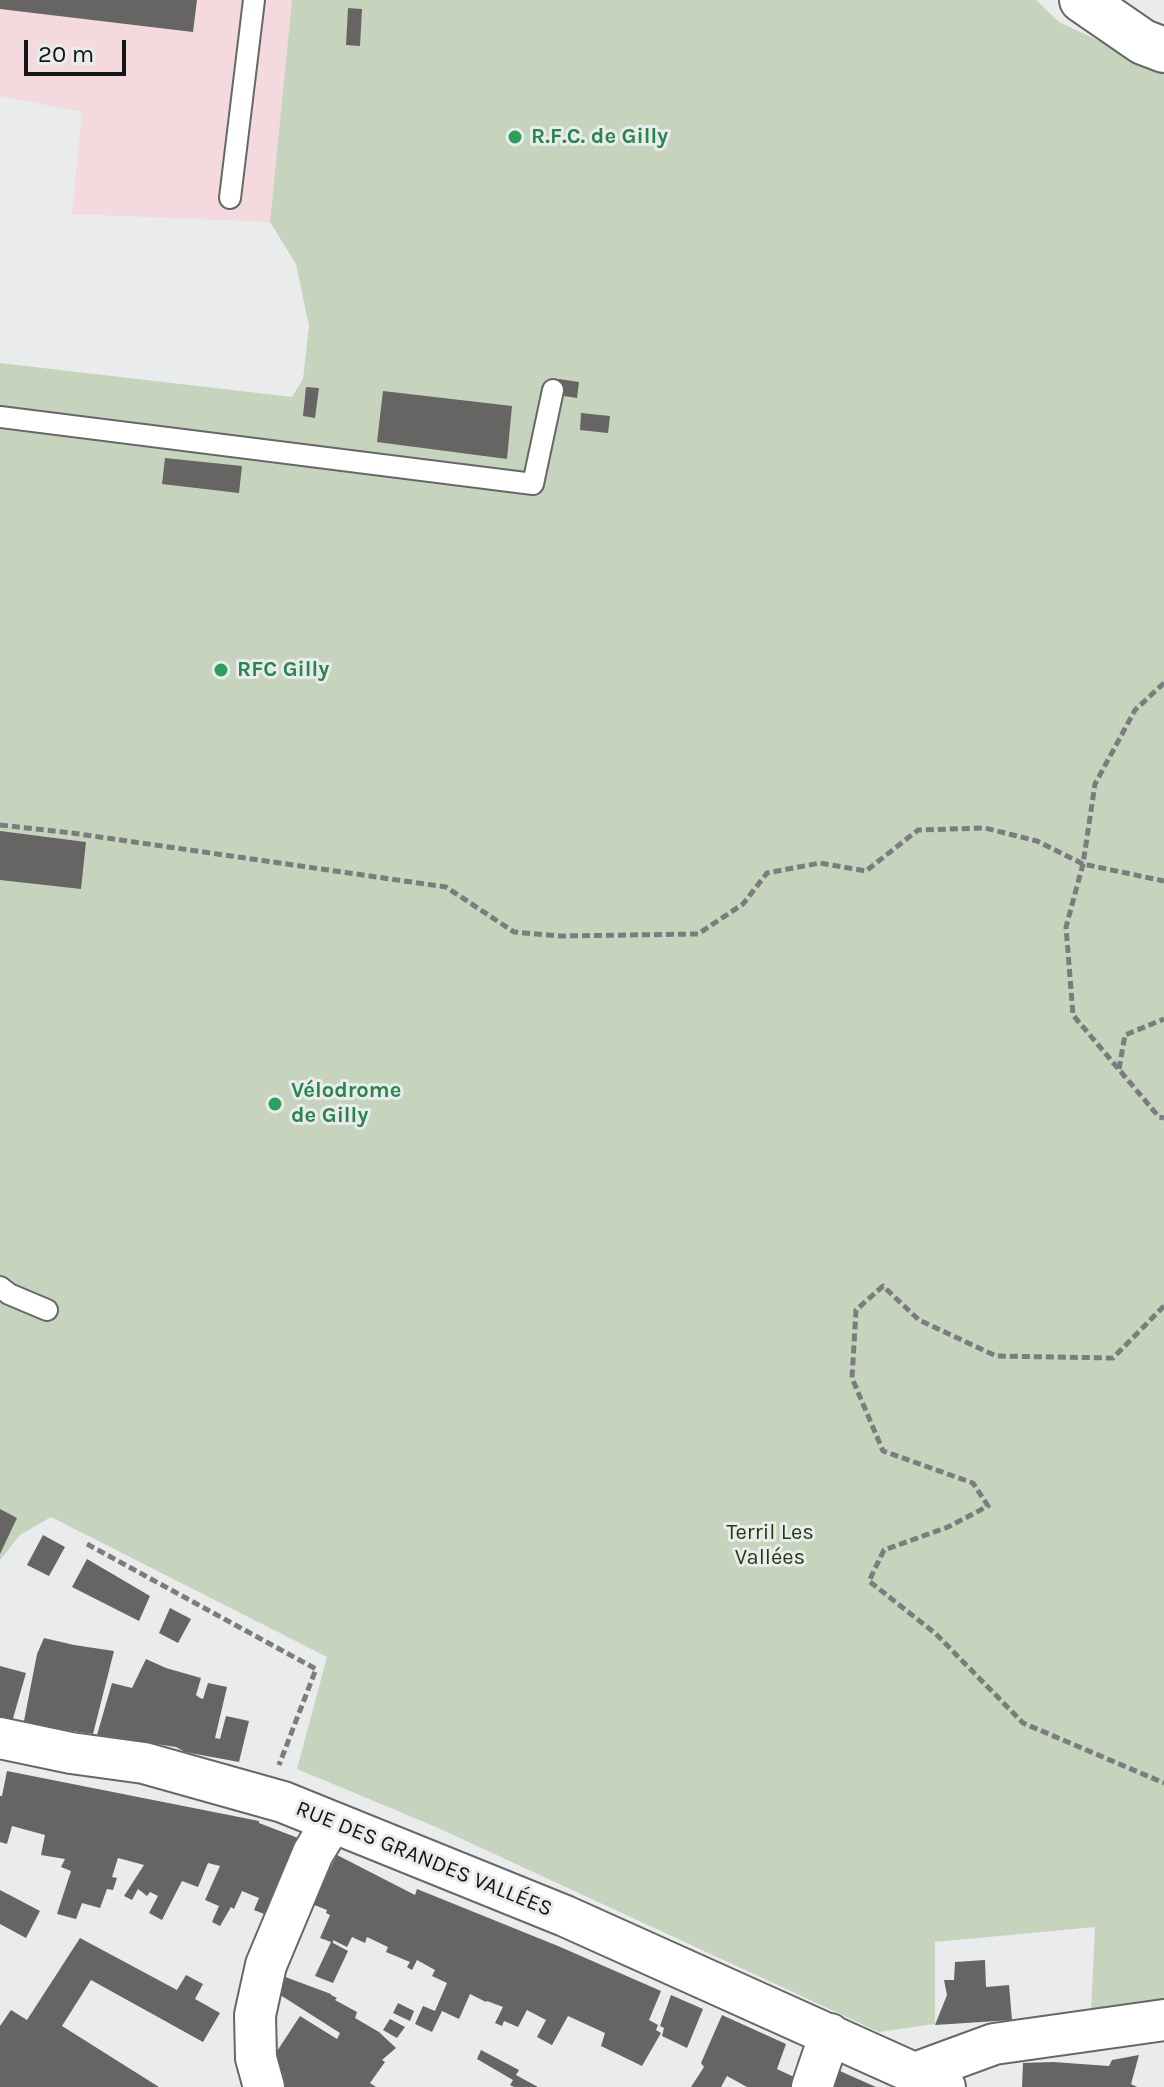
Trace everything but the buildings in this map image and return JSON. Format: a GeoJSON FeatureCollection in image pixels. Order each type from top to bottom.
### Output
{"type":"FeatureCollection","features":[{"type":"Feature","properties":{"kind":"main road"},"geometry":{"type":"LineString","coordinates":[[1082,0],[1143,42],[1164,50]]}},
{"type":"Feature","properties":{"kind":"street","name":"RUE DES GRANDES VALLÉES"},"geometry":{"type":"LineString","coordinates":[[0,1738],[71,1753],[144,1763],[283,1802],[565,1916],[930,2080]]}},
{"type":"Feature","properties":{"kind":"street"},"geometry":{"type":"LineString","coordinates":[[264,2087],[256,2058],[255,2015],[266,1965],[313,1853],[332,1822]]}},
{"type":"Feature","properties":{"kind":"street"},"geometry":{"type":"LineString","coordinates":[[930,2080],[994,2044],[1164,2020]]}},
{"type":"Feature","properties":{"kind":"street"},"geometry":{"type":"LineString","coordinates":[[812,2087],[830,2034]]}},
{"type":"Feature","properties":{"kind":"lane"},"geometry":{"type":"LineString","coordinates":[[230,198],[254,0]]}},
{"type":"Feature","properties":{"kind":"lane"},"geometry":{"type":"LineString","coordinates":[[0,417],[533,484],[553,390]]}},
{"type":"Feature","properties":{"kind":"lane"},"geometry":{"type":"LineString","coordinates":[[0,1287],[47,1310]]}},
{"type":"Feature","properties":{"kind":"path"},"geometry":{"type":"LineString","coordinates":[[1164,683],[1135,710],[1095,784],[1083,864],[1066,927],[1073,1015],[1159,1117],[1164,1118]]}},
{"type":"Feature","properties":{"kind":"path"},"geometry":{"type":"LineString","coordinates":[[0,825],[446,887],[514,932],[560,936],[698,934],[743,904],[767,873],[820,863],[866,871],[918,830],[985,828],[1037,841],[1083,864],[1164,881]]}},
{"type":"Feature","properties":{"kind":"path"},"geometry":{"type":"LineString","coordinates":[[1119,1069],[1125,1035],[1164,1019]]}},
{"type":"Feature","properties":{"kind":"path"},"geometry":{"type":"LineString","coordinates":[[1164,1306],[1113,1358],[996,1356],[919,1320],[883,1286],[856,1310],[852,1378],[883,1451],[973,1483],[988,1506],[948,1527],[884,1550],[869,1581],[936,1634],[1023,1723],[1164,1783]]}},
{"type":"Feature","properties":{"kind":"path"},"geometry":{"type":"LineString","coordinates":[[87,1544],[316,1669],[267,1798]]}},
{"type":"Feature","properties":{"kind":"shaded area"},"geometry":{"type":"Polygon","coordinates":[[[0,0],[292,0],[270,222],[72,214],[82,112],[0,96],[0,0]]]}},
{"type":"Feature","properties":{"kind":"green space","name":"Terril Les Vallées"},"geometry":{"type":"Polygon","coordinates":[[[292,0],[1036,0],[1059,22],[1164,71],[1164,1999],[1091,2011],[1095,1927],[935,1942],[935,2024],[879,2032],[436,1827],[297,1769],[327,1657],[51,1517],[20,1535],[0,1560],[0,363],[292,397],[303,379],[309,326],[296,264],[270,222],[292,0]]]}},
{"type":"Feature","properties":{"kind":"place","name":"R.F.C. de Gilly"},"geometry":{"type":"Point","coordinates":[515,137]}},
{"type":"Feature","properties":{"kind":"place","name":"RFC Gilly"},"geometry":{"type":"Point","coordinates":[221,670]}},
{"type":"Feature","properties":{"kind":"place","name":"Vélodrome de Gilly"},"geometry":{"type":"Point","coordinates":[275,1104]}}]}
